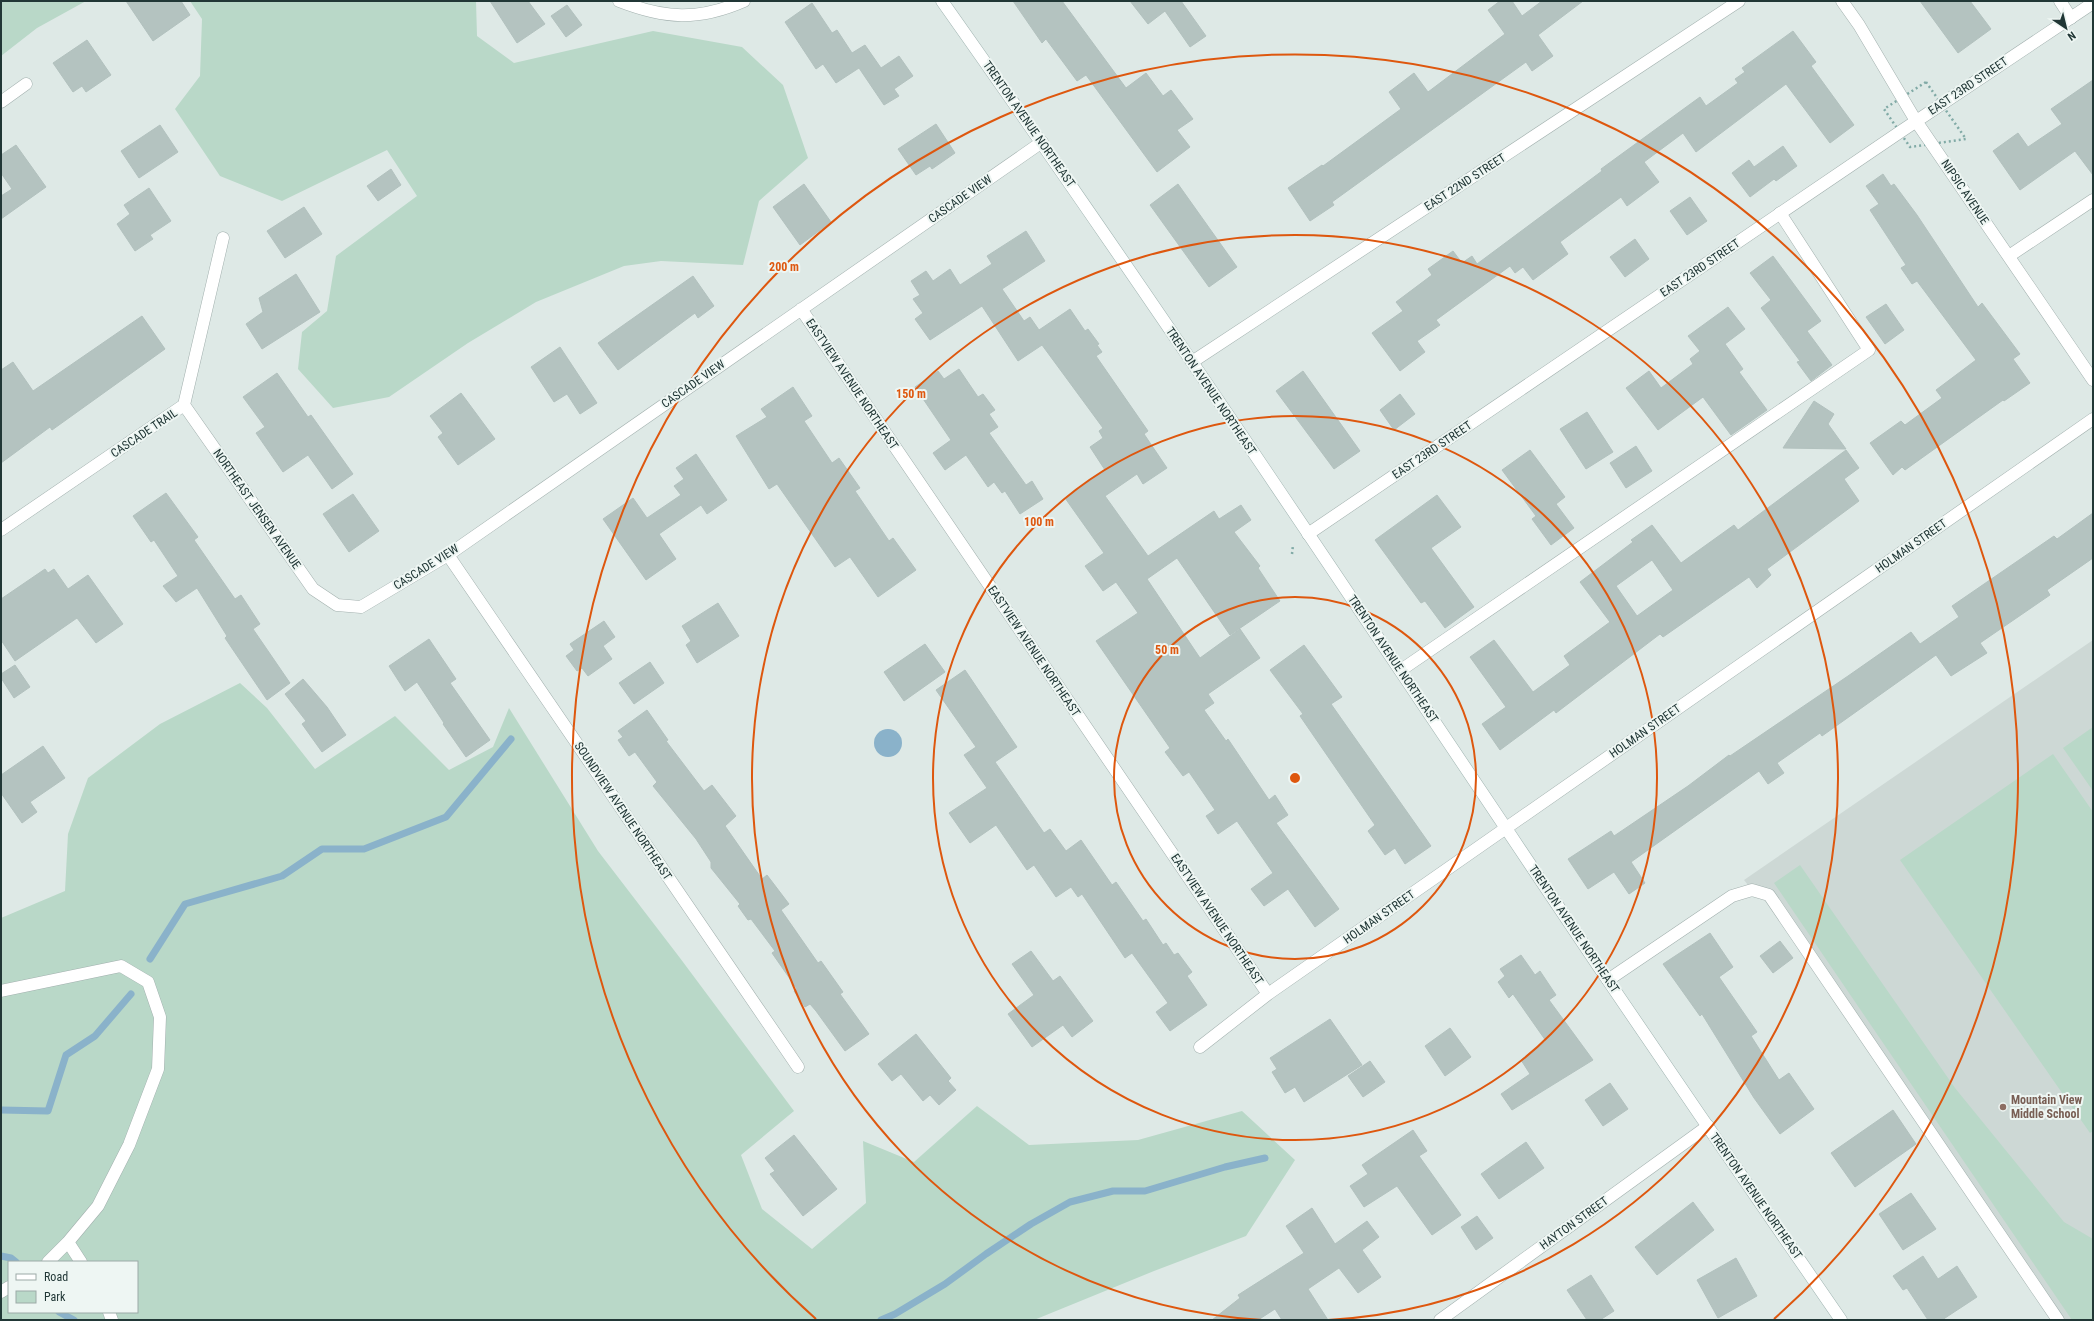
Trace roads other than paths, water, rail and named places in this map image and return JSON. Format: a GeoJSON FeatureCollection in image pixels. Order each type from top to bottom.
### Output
{"type":"FeatureCollection","features":[{"type":"Feature","properties":{"kind":"street"},"geometry":{"type":"LineString","coordinates":[[619,2],[641,10],[687,17],[709,14],[744,1]]}},
{"type":"Feature","properties":{"kind":"street","name":"TRENTON AVENUE NORTHEAST"},"geometry":{"type":"LineString","coordinates":[[942,1],[1042,142],[1192,362],[1401,670],[1608,980],[1841,1320]]}},
{"type":"Feature","properties":{"kind":"street","name":"EAST 22ND STREET"},"geometry":{"type":"LineString","coordinates":[[1192,362],[1739,1]]}},
{"type":"Feature","properties":{"kind":"street","name":"NIPSIC AVENUE"},"geometry":{"type":"LineString","coordinates":[[1842,1],[1859,25],[1916,121],[2093,380]]}},
{"type":"Feature","properties":{"kind":"street"},"geometry":{"type":"LineString","coordinates":[[2060,1],[2071,18]]}},
{"type":"Feature","properties":{"kind":"street","name":"EAST 23RD STREET"},"geometry":{"type":"LineString","coordinates":[[1308,534],[1916,121],[2093,3]]}},
{"type":"Feature","properties":{"kind":"street"},"geometry":{"type":"LineString","coordinates":[[1,102],[26,84]]}},
{"type":"Feature","properties":{"kind":"street","name":"CASCADE VIEW"},"geometry":{"type":"LineString","coordinates":[[337,605],[361,607],[448,555],[1042,142]]}},
{"type":"Feature","properties":{"kind":"street"},"geometry":{"type":"LineString","coordinates":[[2009,256],[2093,200]]}},
{"type":"Feature","properties":{"kind":"street"},"geometry":{"type":"LineString","coordinates":[[1401,670],[1869,350],[1780,213]]}},
{"type":"Feature","properties":{"kind":"street","name":"CASCADE TRAIL"},"geometry":{"type":"LineString","coordinates":[[1,530],[184,405],[223,238]]}},
{"type":"Feature","properties":{"kind":"street","name":"EASTVIEW AVENUE NORTHEAST"},"geometry":{"type":"LineString","coordinates":[[800,309],[1268,994]]}},
{"type":"Feature","properties":{"kind":"street","name":"NORTHEAST JENSEN AVENUE"},"geometry":{"type":"LineString","coordinates":[[184,405],[312,589],[337,605]]}},
{"type":"Feature","properties":{"kind":"street","name":"HOLMAN STREET"},"geometry":{"type":"LineString","coordinates":[[1200,1047],[1268,994],[2093,419]]}},
{"type":"Feature","properties":{"kind":"street","name":"SOUNDVIEW AVENUE NORTHEAST"},"geometry":{"type":"LineString","coordinates":[[448,555],[798,1067]]}},
{"type":"Feature","properties":{"kind":"street"},"geometry":{"type":"LineString","coordinates":[[1608,980],[1732,896],[1752,890],[1769,895],[2058,1320]]}},
{"type":"Feature","properties":{"kind":"street"},"geometry":{"type":"LineString","coordinates":[[1,991],[121,966],[148,982],[160,1017],[158,1069],[129,1146],[98,1206],[51,1260]]}},
{"type":"Feature","properties":{"kind":"street","name":"HAYTON STREET"},"geometry":{"type":"LineString","coordinates":[[1440,1320],[1708,1126]]}},
{"type":"Feature","properties":{"kind":"street"},"geometry":{"type":"LineString","coordinates":[[68,1242],[80,1261]]}},
{"type":"Feature","properties":{"kind":"water"},"geometry":{"type":"Polygon","coordinates":[[[888,729],[898,733],[902,743],[898,753],[888,757],[878,753],[874,743],[878,733],[888,729]]]}},
{"type":"Feature","properties":{"kind":"waterway"},"geometry":{"type":"LineString","coordinates":[[150,959],[185,904],[282,876],[322,849],[364,849],[446,817],[511,739]]}},
{"type":"Feature","properties":{"kind":"waterway"},"geometry":{"type":"LineString","coordinates":[[1,1110],[48,1111],[66,1055],[95,1036],[131,994]]}},
{"type":"Feature","properties":{"kind":"waterway"},"geometry":{"type":"LineString","coordinates":[[881,1320],[895,1314],[945,1284],[1031,1224],[1070,1202],[1113,1191],[1145,1191],[1225,1167],[1265,1158]]}},
{"type":"Feature","properties":{"kind":"waterway"},"geometry":{"type":"LineString","coordinates":[[1,1256],[11,1258],[15,1261]]}},
{"type":"Feature","properties":{"kind":"waterway"},"geometry":{"type":"LineString","coordinates":[[61,1313],[74,1320]]}},
{"type":"Feature","properties":{"kind":"place","name":"Mountain View Middle School"},"geometry":{"type":"Point","coordinates":[2003,1107]}}]}
